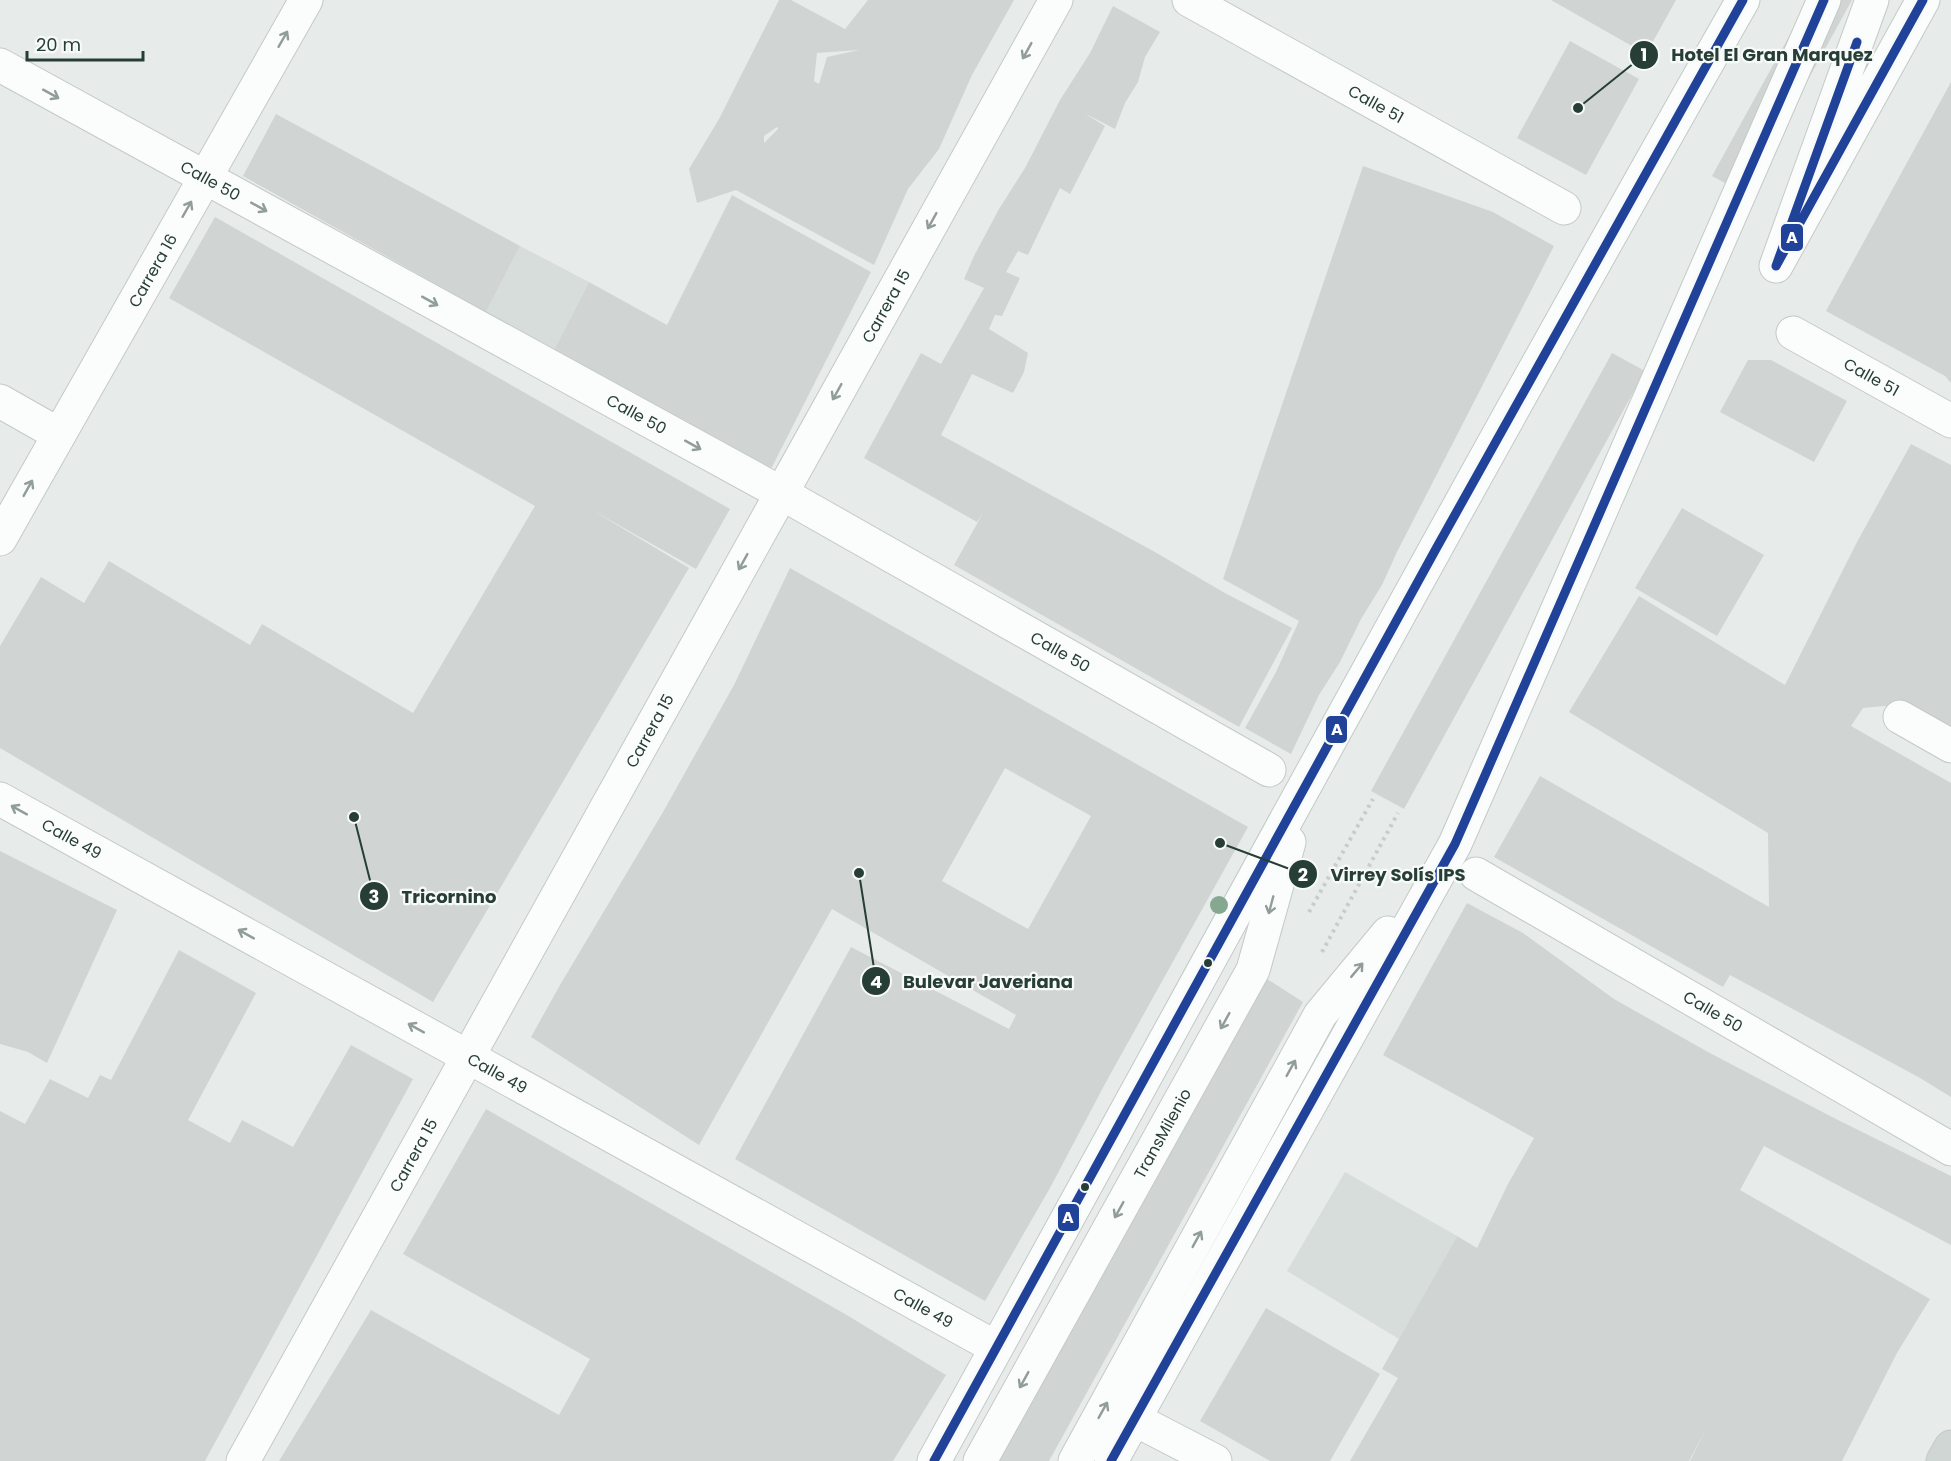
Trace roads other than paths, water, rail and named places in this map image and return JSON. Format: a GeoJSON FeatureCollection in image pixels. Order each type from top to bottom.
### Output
{"type":"FeatureCollection","features":[{"type":"Feature","properties":{"kind":"main road"},"geometry":{"type":"LineString","coordinates":[[1943,1461],[1951,1447]]}},
{"type":"Feature","properties":{"kind":"street","name":"Carrera 16"},"geometry":{"type":"LineString","coordinates":[[0,539],[306,0]]}},
{"type":"Feature","properties":{"kind":"street","name":"Carrera 15"},"geometry":{"type":"LineString","coordinates":[[243,1461],[1056,0]]}},
{"type":"Feature","properties":{"kind":"street","name":"Calle 51"},"geometry":{"type":"LineString","coordinates":[[1189,0],[1564,208]]}},
{"type":"Feature","properties":{"kind":"street","name":"TransMilenio"},"geometry":{"type":"LineString","coordinates":[[934,1461],[1637,185],[1743,0]]}},
{"type":"Feature","properties":{"kind":"street"},"geometry":{"type":"LineString","coordinates":[[1111,1461],[1455,844],[1824,0]]}},
{"type":"Feature","properties":{"kind":"street"},"geometry":{"type":"LineString","coordinates":[[1872,0],[1776,266],[1923,0]]}},
{"type":"Feature","properties":{"kind":"street","name":"Calle 50"},"geometry":{"type":"LineString","coordinates":[[0,66],[781,494],[1269,770]]}},
{"type":"Feature","properties":{"kind":"street","name":"Calle 51"},"geometry":{"type":"LineString","coordinates":[[1792,333],[1951,421]]}},
{"type":"Feature","properties":{"kind":"street"},"geometry":{"type":"LineString","coordinates":[[0,401],[58,434]]}},
{"type":"Feature","properties":{"kind":"street"},"geometry":{"type":"LineString","coordinates":[[1900,717],[1951,746]]}},
{"type":"Feature","properties":{"kind":"street","name":"TransMilenio"},"geometry":{"type":"LineString","coordinates":[[980,1461],[1253,970],[1304,788]]}},
{"type":"Feature","properties":{"kind":"street","name":"Calle 49"},"geometry":{"type":"LineString","coordinates":[[0,799],[995,1347]]}},
{"type":"Feature","properties":{"kind":"street"},"geometry":{"type":"LineString","coordinates":[[1075,1461],[1320,1015],[1441,869]]}},
{"type":"Feature","properties":{"kind":"street","name":"Calle 50"},"geometry":{"type":"LineString","coordinates":[[1476,874],[1951,1149]]}},
{"type":"Feature","properties":{"kind":"street"},"geometry":{"type":"LineString","coordinates":[[1134,1419],[1203,1458]]}},
{"type":"Feature","properties":{"kind":"place","name":"Hotel El Gran Marquez"},"geometry":{"type":"Point","coordinates":[1578,108]}},
{"type":"Feature","properties":{"kind":"place","name":"Tricornino"},"geometry":{"type":"Point","coordinates":[354,817]}},
{"type":"Feature","properties":{"kind":"place","name":"Virrey Solís IPS"},"geometry":{"type":"Point","coordinates":[1220,843]}},
{"type":"Feature","properties":{"kind":"place","name":"Bulevar Javeriana"},"geometry":{"type":"Point","coordinates":[859,873]}}]}
